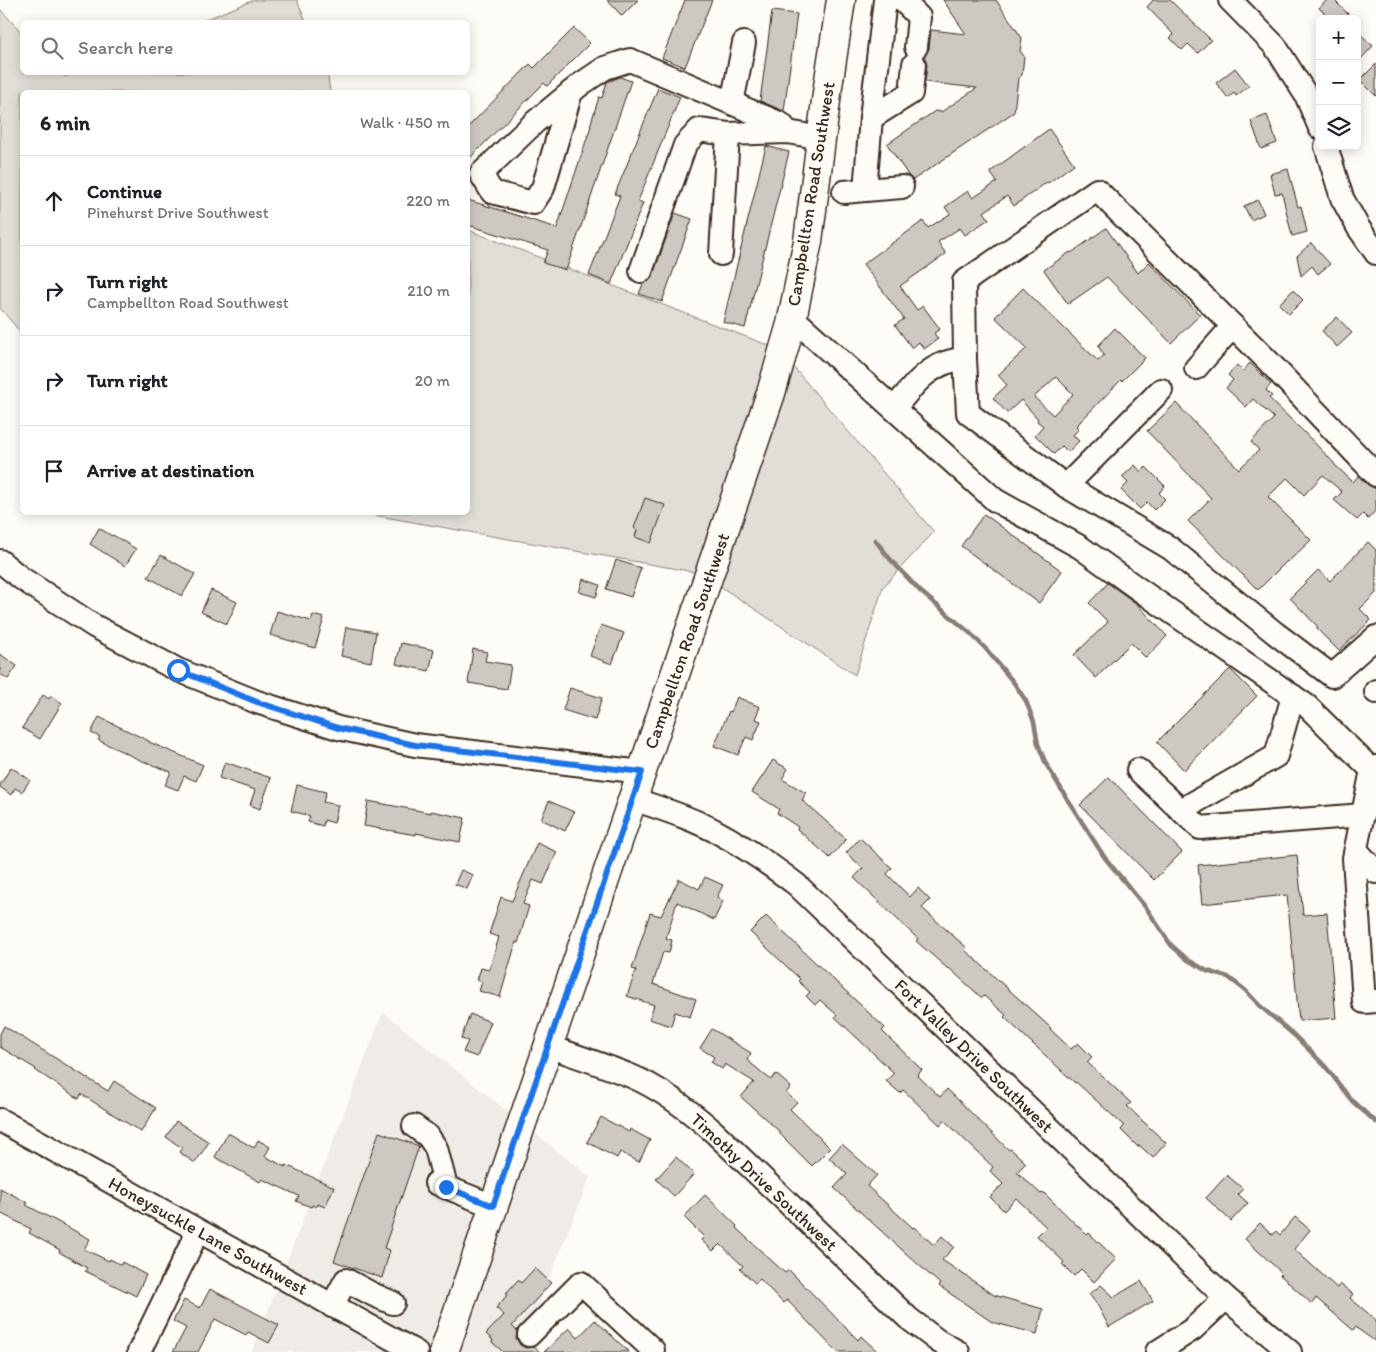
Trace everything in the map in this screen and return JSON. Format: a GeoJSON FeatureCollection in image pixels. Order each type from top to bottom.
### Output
{"type":"FeatureCollection","features":[{"type":"Feature","properties":{"kind":"main road","name":"Campbellton Road Southwest"},"geometry":{"type":"LineString","coordinates":[[444,1352],[771,393],[792,318],[808,241],[841,0]]}},
{"type":"Feature","properties":{"kind":"street"},"geometry":{"type":"LineString","coordinates":[[885,0],[871,118],[854,191],[902,187]]}},
{"type":"Feature","properties":{"kind":"street"},"geometry":{"type":"LineString","coordinates":[[871,118],[911,93],[919,17],[902,0]]}},
{"type":"Feature","properties":{"kind":"street"},"geometry":{"type":"LineString","coordinates":[[1230,0],[1276,46],[1306,95],[1316,119]]}},
{"type":"Feature","properties":{"kind":"street"},"geometry":{"type":"LineString","coordinates":[[732,103],[744,43]]}},
{"type":"Feature","properties":{"kind":"street"},"geometry":{"type":"LineString","coordinates":[[571,92],[543,188],[533,203],[492,192],[481,174],[571,92],[605,68],[630,60],[781,124],[788,132]]}},
{"type":"Feature","properties":{"kind":"street"},"geometry":{"type":"LineString","coordinates":[[641,271],[685,145],[699,130],[728,134],[788,132],[821,138]]}},
{"type":"Feature","properties":{"kind":"street"},"geometry":{"type":"LineString","coordinates":[[721,254],[728,134]]}},
{"type":"Feature","properties":{"kind":"street"},"geometry":{"type":"LineString","coordinates":[[1327,150],[1342,198],[1358,227],[1376,253]]}},
{"type":"Feature","properties":{"kind":"street"},"geometry":{"type":"LineString","coordinates":[[1376,475],[1233,326],[1097,190],[964,282],[968,413],[1066,486],[1170,548],[1332,676],[1376,637]]}},
{"type":"Feature","properties":{"kind":"street"},"geometry":{"type":"LineString","coordinates":[[792,318],[995,500],[1080,546],[1137,588],[1293,696],[1307,706],[1374,769],[1354,858],[1364,1002],[1376,1001]]}},
{"type":"Feature","properties":{"kind":"street"},"geometry":{"type":"LineString","coordinates":[[1196,368],[1233,326]]}},
{"type":"Feature","properties":{"kind":"street"},"geometry":{"type":"LineString","coordinates":[[894,409],[910,389],[935,367],[954,360],[965,359]]}},
{"type":"Feature","properties":{"kind":"street"},"geometry":{"type":"LineString","coordinates":[[1066,486],[1161,390]]}},
{"type":"Feature","properties":{"kind":"street"},"geometry":{"type":"LineString","coordinates":[[0,561],[21,578],[94,626],[178,670],[257,702],[338,728],[415,745],[642,772]]}},
{"type":"Feature","properties":{"kind":"street"},"geometry":{"type":"LineString","coordinates":[[1181,810],[1276,756],[1293,696]]}},
{"type":"Feature","properties":{"kind":"street"},"geometry":{"type":"LineString","coordinates":[[1138,770],[1200,828],[1363,815]]}},
{"type":"Feature","properties":{"kind":"street","name":"Fort Valley Drive Southwest"},"geometry":{"type":"LineString","coordinates":[[633,799],[678,814],[720,833],[760,858],[797,885],[1226,1298],[1290,1352]]}},
{"type":"Feature","properties":{"kind":"street"},"geometry":{"type":"LineString","coordinates":[[1356,850],[1376,872]]}},
{"type":"Feature","properties":{"kind":"street","name":"Timothy Drive Southwest"},"geometry":{"type":"LineString","coordinates":[[548,1046],[632,1076],[662,1092],[689,1110],[908,1318],[938,1341],[958,1352]]}},
{"type":"Feature","properties":{"kind":"street","name":"Honeysuckle Lane Southwest"},"geometry":{"type":"LineString","coordinates":[[0,1120],[416,1352]]}},
{"type":"Feature","properties":{"kind":"street"},"geometry":{"type":"LineString","coordinates":[[414,1126],[428,1136],[436,1148],[441,1185],[493,1206]]}},
{"type":"Feature","properties":{"kind":"street"},"geometry":{"type":"LineString","coordinates":[[139,1352],[198,1231]]}},
{"type":"Feature","properties":{"kind":"street"},"geometry":{"type":"LineString","coordinates":[[332,1306],[346,1280],[393,1303]]}},
{"type":"Feature","properties":{"kind":"street"},"geometry":{"type":"LineString","coordinates":[[529,1334],[581,1283],[653,1351]]}},
{"type":"Feature","properties":{"kind":"street"},"geometry":{"type":"LineString","coordinates":[[1157,1352],[1193,1329],[1226,1298]]}},
{"type":"Feature","properties":{"kind":"shaded area"},"geometry":{"type":"Polygon","coordinates":[[[254,0],[297,0],[305,20],[204,20],[254,0]]]}},
{"type":"Feature","properties":{"kind":"shaded area"},"geometry":{"type":"Polygon","coordinates":[[[0,9],[20,31],[20,75],[63,75],[65,77],[69,75],[327,75],[330,90],[20,90],[20,332],[0,308],[0,9]]]}},
{"type":"Feature","properties":{"kind":"shaded area"},"geometry":{"type":"Polygon","coordinates":[[[470,231],[778,349],[934,532],[883,587],[855,675],[700,573],[373,515],[470,515],[470,231]]]}},
{"type":"Feature","properties":{"kind":"shaded area"},"geometry":{"type":"Polygon","coordinates":[[[383,1012],[590,1177],[520,1352],[252,1352],[383,1012]]]}},
{"type":"Feature","properties":{"kind":"building"},"geometry":{"type":"Polygon","coordinates":[[[607,0],[638,0],[622,16],[607,0]]]}},
{"type":"Feature","properties":{"kind":"building"},"geometry":{"type":"Polygon","coordinates":[[[685,0],[712,0],[685,67],[662,58],[685,0]]]}},
{"type":"Feature","properties":{"kind":"building"},"geometry":{"type":"Polygon","coordinates":[[[943,0],[996,0],[1022,38],[1020,51],[1024,56],[1022,75],[1018,78],[1014,112],[913,180],[887,144],[935,111],[941,112],[977,88],[925,82],[927,65],[924,57],[929,49],[931,30],[966,34],[943,0]]]}},
{"type":"Feature","properties":{"kind":"building"},"geometry":{"type":"Polygon","coordinates":[[[1153,0],[1170,0],[1211,40],[1198,53],[1188,44],[1182,50],[1170,38],[1174,35],[1147,7],[1153,0]]]}},
{"type":"Feature","properties":{"kind":"building"},"geometry":{"type":"Polygon","coordinates":[[[1327,0],[1334,0],[1349,15],[1326,15],[1319,8],[1327,0]]]}},
{"type":"Feature","properties":{"kind":"building"},"geometry":{"type":"Polygon","coordinates":[[[772,11],[797,14],[784,111],[760,101],[772,11]]]}},
{"type":"Feature","properties":{"kind":"building"},"geometry":{"type":"Polygon","coordinates":[[[574,28],[590,43],[547,86],[544,83],[470,158],[470,125],[530,64],[534,68],[574,28]]]}},
{"type":"Feature","properties":{"kind":"building"},"geometry":{"type":"Polygon","coordinates":[[[1361,35],[1373,46],[1361,59],[1361,35]]]}},
{"type":"Feature","properties":{"kind":"building"},"geometry":{"type":"Polygon","coordinates":[[[1376,64],[1376,96],[1361,81],[1376,64]]]}},
{"type":"Feature","properties":{"kind":"building"},"geometry":{"type":"Polygon","coordinates":[[[1235,68],[1249,86],[1236,96],[1234,93],[1228,98],[1216,83],[1235,68]]]}},
{"type":"Feature","properties":{"kind":"building"},"geometry":{"type":"Polygon","coordinates":[[[620,77],[631,81],[566,270],[543,263],[548,250],[470,226],[470,201],[557,228],[599,97],[602,98],[607,82],[620,77]]]}},
{"type":"Feature","properties":{"kind":"building"},"geometry":{"type":"Polygon","coordinates":[[[658,88],[680,97],[638,201],[643,203],[611,284],[589,275],[620,196],[615,194],[658,88]]]}},
{"type":"Feature","properties":{"kind":"building"},"geometry":{"type":"Polygon","coordinates":[[[1267,115],[1277,143],[1261,149],[1251,121],[1267,115]]]}},
{"type":"Feature","properties":{"kind":"building"},"geometry":{"type":"Polygon","coordinates":[[[1049,129],[1074,164],[1014,206],[1007,196],[984,212],[989,219],[965,235],[960,228],[938,242],[946,254],[900,286],[917,310],[923,306],[940,329],[934,333],[938,339],[924,349],[919,342],[912,348],[895,325],[904,319],[863,264],[923,221],[928,228],[950,214],[945,207],[968,191],[973,198],[997,182],[990,172],[1049,129]]]}},
{"type":"Feature","properties":{"kind":"building"},"geometry":{"type":"Polygon","coordinates":[[[766,146],[789,152],[745,328],[723,322],[766,146]]]}},
{"type":"Feature","properties":{"kind":"building"},"geometry":{"type":"Polygon","coordinates":[[[1288,169],[1298,207],[1301,206],[1307,232],[1292,236],[1282,193],[1275,194],[1270,174],[1288,169]]]}},
{"type":"Feature","properties":{"kind":"building"},"geometry":{"type":"Polygon","coordinates":[[[1258,200],[1264,214],[1251,220],[1244,206],[1258,200]]]}},
{"type":"Feature","properties":{"kind":"building"},"geometry":{"type":"Polygon","coordinates":[[[675,213],[692,219],[662,302],[639,294],[643,284],[649,281],[653,275],[675,213]]]}},
{"type":"Feature","properties":{"kind":"building"},"geometry":{"type":"Polygon","coordinates":[[[1106,228],[1138,273],[1149,262],[1200,315],[1171,343],[1107,277],[1068,304],[1044,270],[1106,228]]]}},
{"type":"Feature","properties":{"kind":"building"},"geometry":{"type":"Polygon","coordinates":[[[1311,243],[1330,264],[1318,274],[1312,266],[1301,276],[1297,256],[1311,243]]]}},
{"type":"Feature","properties":{"kind":"building"},"geometry":{"type":"Polygon","coordinates":[[[1023,288],[1098,361],[1104,355],[1098,346],[1115,328],[1145,358],[1076,426],[1079,429],[1073,435],[1079,441],[1068,452],[1062,446],[1054,454],[1035,435],[1043,426],[1021,400],[1007,413],[993,398],[1007,385],[998,375],[1027,348],[995,317],[1023,288]],[[1056,377],[1034,397],[1053,415],[1073,394],[1056,377]]]}},
{"type":"Feature","properties":{"kind":"building"},"geometry":{"type":"Polygon","coordinates":[[[1293,290],[1303,300],[1289,314],[1279,304],[1293,290]]]}},
{"type":"Feature","properties":{"kind":"building"},"geometry":{"type":"Polygon","coordinates":[[[1337,317],[1352,333],[1337,347],[1322,331],[1337,317]]]}},
{"type":"Feature","properties":{"kind":"building"},"geometry":{"type":"Polygon","coordinates":[[[1250,363],[1271,384],[1266,390],[1272,396],[1269,398],[1334,464],[1353,482],[1358,476],[1376,489],[1376,510],[1368,519],[1363,514],[1357,520],[1334,500],[1342,492],[1323,475],[1304,495],[1287,478],[1268,497],[1311,540],[1258,590],[1188,521],[1211,498],[1147,431],[1176,403],[1239,469],[1259,450],[1251,442],[1274,418],[1253,399],[1246,407],[1226,388],[1233,380],[1228,375],[1237,365],[1243,371],[1250,363]]]}},
{"type":"Feature","properties":{"kind":"building"},"geometry":{"type":"Polygon","coordinates":[[[1135,465],[1141,472],[1146,467],[1165,486],[1159,493],[1165,499],[1154,510],[1147,502],[1140,509],[1121,490],[1128,483],[1122,477],[1135,465]]]}},
{"type":"Feature","properties":{"kind":"building"},"geometry":{"type":"Polygon","coordinates":[[[645,498],[665,505],[651,543],[635,537],[637,530],[634,528],[645,498]]]}},
{"type":"Feature","properties":{"kind":"building"},"geometry":{"type":"Polygon","coordinates":[[[984,514],[1062,571],[1039,603],[961,546],[984,514]]]}},
{"type":"Feature","properties":{"kind":"building"},"geometry":{"type":"Polygon","coordinates":[[[99,528],[136,549],[125,566],[90,544],[99,528]]]}},
{"type":"Feature","properties":{"kind":"building"},"geometry":{"type":"Polygon","coordinates":[[[1368,542],[1376,550],[1376,593],[1360,609],[1371,620],[1339,651],[1290,598],[1318,570],[1330,581],[1368,542]]]}},
{"type":"Feature","properties":{"kind":"building"},"geometry":{"type":"Polygon","coordinates":[[[161,555],[195,574],[182,596],[148,577],[161,555]]]}},
{"type":"Feature","properties":{"kind":"building"},"geometry":{"type":"Polygon","coordinates":[[[616,560],[641,568],[631,597],[606,589],[616,560]]]}},
{"type":"Feature","properties":{"kind":"building"},"geometry":{"type":"Polygon","coordinates":[[[583,579],[600,585],[596,597],[579,592],[583,579]]]}},
{"type":"Feature","properties":{"kind":"building"},"geometry":{"type":"Polygon","coordinates":[[[1108,583],[1137,604],[1167,636],[1146,658],[1131,643],[1096,678],[1074,655],[1108,622],[1089,603],[1108,583]]]}},
{"type":"Feature","properties":{"kind":"building"},"geometry":{"type":"Polygon","coordinates":[[[211,590],[237,602],[227,624],[201,612],[211,590]]]}},
{"type":"Feature","properties":{"kind":"building"},"geometry":{"type":"Polygon","coordinates":[[[277,611],[311,621],[313,615],[324,618],[315,648],[270,635],[277,611]]]}},
{"type":"Feature","properties":{"kind":"building"},"geometry":{"type":"Polygon","coordinates":[[[601,625],[624,633],[612,664],[590,656],[601,625]]]}},
{"type":"Feature","properties":{"kind":"building"},"geometry":{"type":"Polygon","coordinates":[[[346,627],[376,632],[371,662],[341,656],[346,627]]]}},
{"type":"Feature","properties":{"kind":"building"},"geometry":{"type":"Polygon","coordinates":[[[401,643],[434,650],[429,671],[396,664],[401,643]]]}},
{"type":"Feature","properties":{"kind":"building"},"geometry":{"type":"Polygon","coordinates":[[[473,649],[487,652],[485,661],[511,665],[507,689],[468,683],[473,649]]]}},
{"type":"Feature","properties":{"kind":"building"},"geometry":{"type":"Polygon","coordinates":[[[0,654],[17,666],[8,679],[0,674],[0,654]]]}},
{"type":"Feature","properties":{"kind":"building"},"geometry":{"type":"Polygon","coordinates":[[[1230,669],[1257,696],[1184,770],[1157,742],[1230,669]]]}},
{"type":"Feature","properties":{"kind":"building"},"geometry":{"type":"Polygon","coordinates":[[[570,688],[602,698],[595,720],[563,710],[570,688]]]}},
{"type":"Feature","properties":{"kind":"building"},"geometry":{"type":"Polygon","coordinates":[[[43,695],[49,699],[51,696],[62,703],[40,739],[22,728],[43,695]]]}},
{"type":"Feature","properties":{"kind":"building"},"geometry":{"type":"Polygon","coordinates":[[[737,697],[760,707],[755,719],[761,721],[753,740],[746,737],[738,755],[714,746],[737,697]]]}},
{"type":"Feature","properties":{"kind":"building"},"geometry":{"type":"Polygon","coordinates":[[[99,717],[149,742],[203,765],[196,781],[184,776],[178,790],[165,785],[171,772],[98,740],[100,737],[91,733],[99,717]]]}},
{"type":"Feature","properties":{"kind":"building"},"geometry":{"type":"Polygon","coordinates":[[[773,760],[788,769],[782,779],[806,793],[802,800],[846,839],[830,858],[797,829],[798,827],[777,813],[779,809],[752,792],[773,760]]]}},
{"type":"Feature","properties":{"kind":"building"},"geometry":{"type":"Polygon","coordinates":[[[225,762],[271,778],[260,809],[250,805],[255,790],[219,778],[225,762]]]}},
{"type":"Feature","properties":{"kind":"building"},"geometry":{"type":"Polygon","coordinates":[[[11,767],[30,780],[22,792],[15,788],[11,795],[0,785],[11,767]]]}},
{"type":"Feature","properties":{"kind":"building"},"geometry":{"type":"Polygon","coordinates":[[[1109,777],[1182,852],[1154,880],[1080,805],[1109,777]]]}},
{"type":"Feature","properties":{"kind":"building"},"geometry":{"type":"Polygon","coordinates":[[[297,785],[326,792],[323,802],[338,805],[334,823],[324,820],[323,826],[308,822],[310,816],[291,811],[297,785]]]}},
{"type":"Feature","properties":{"kind":"building"},"geometry":{"type":"Polygon","coordinates":[[[368,801],[465,818],[460,842],[416,833],[416,835],[364,826],[368,801]]]}},
{"type":"Feature","properties":{"kind":"building"},"geometry":{"type":"Polygon","coordinates":[[[549,801],[574,812],[565,831],[541,819],[549,801]]]}},
{"type":"Feature","properties":{"kind":"building"},"geometry":{"type":"Polygon","coordinates":[[[860,838],[892,868],[887,874],[910,897],[918,888],[930,900],[922,908],[967,948],[965,950],[1051,1028],[1071,1049],[1078,1043],[1092,1057],[1087,1062],[1131,1103],[1127,1106],[1166,1143],[1153,1158],[1139,1145],[1138,1147],[1121,1130],[1124,1126],[1004,1017],[1006,1015],[984,996],[982,998],[916,941],[918,939],[854,878],[863,868],[846,853],[860,838]]]}},
{"type":"Feature","properties":{"kind":"building"},"geometry":{"type":"Polygon","coordinates":[[[537,843],[557,852],[543,884],[533,880],[523,904],[529,906],[500,997],[479,991],[482,982],[477,980],[481,968],[489,970],[499,937],[489,934],[501,897],[512,901],[537,843]]]}},
{"type":"Feature","properties":{"kind":"building"},"geometry":{"type":"Polygon","coordinates":[[[1297,855],[1303,915],[1327,913],[1336,1018],[1299,1021],[1287,895],[1202,904],[1198,865],[1297,855]]]}},
{"type":"Feature","properties":{"kind":"building"},"geometry":{"type":"Polygon","coordinates":[[[461,870],[473,875],[467,889],[455,884],[461,870]]]}},
{"type":"Feature","properties":{"kind":"building"},"geometry":{"type":"Polygon","coordinates":[[[705,877],[723,885],[717,897],[723,901],[714,920],[677,902],[666,938],[672,940],[669,953],[663,952],[653,984],[696,999],[690,1017],[675,1012],[671,1026],[649,1019],[654,1005],[627,996],[636,970],[632,969],[650,913],[661,916],[679,879],[699,889],[705,877]]]}},
{"type":"Feature","properties":{"kind":"building"},"geometry":{"type":"Polygon","coordinates":[[[766,916],[885,1028],[882,1031],[922,1070],[917,1075],[940,1097],[947,1089],[1009,1150],[1011,1149],[1026,1163],[1017,1172],[1041,1194],[1043,1192],[1087,1235],[1089,1233],[1116,1259],[1094,1282],[1081,1269],[1074,1276],[1062,1264],[1064,1262],[1037,1236],[1046,1227],[1016,1198],[1004,1211],[990,1197],[1003,1184],[990,1171],[993,1167],[944,1120],[940,1125],[903,1090],[900,1093],[886,1081],[894,1073],[835,1017],[837,1015],[820,1000],[815,1005],[806,996],[810,992],[798,981],[800,979],[750,932],[766,916]]]}},
{"type":"Feature","properties":{"kind":"building"},"geometry":{"type":"Polygon","coordinates":[[[470,1014],[491,1022],[477,1057],[463,1052],[468,1041],[461,1039],[470,1014]]]}},
{"type":"Feature","properties":{"kind":"building"},"geometry":{"type":"Polygon","coordinates":[[[4,1026],[108,1091],[114,1081],[156,1108],[141,1132],[81,1094],[79,1099],[0,1047],[0,1034],[4,1026]]]}},
{"type":"Feature","properties":{"kind":"building"},"geometry":{"type":"Polygon","coordinates":[[[712,1029],[751,1053],[747,1060],[771,1080],[776,1074],[791,1087],[786,1093],[797,1102],[790,1109],[830,1148],[812,1166],[780,1132],[741,1097],[754,1082],[725,1064],[722,1069],[711,1062],[714,1057],[700,1048],[712,1029]]]}},
{"type":"Feature","properties":{"kind":"building"},"geometry":{"type":"Polygon","coordinates":[[[601,1117],[629,1132],[630,1129],[650,1140],[639,1162],[620,1152],[617,1158],[587,1142],[601,1117]]]}},
{"type":"Feature","properties":{"kind":"building"},"geometry":{"type":"Polygon","coordinates":[[[176,1121],[209,1142],[195,1163],[179,1152],[182,1148],[166,1137],[176,1121]]]}},
{"type":"Feature","properties":{"kind":"building"},"geometry":{"type":"Polygon","coordinates":[[[379,1132],[419,1146],[384,1248],[390,1250],[382,1278],[334,1261],[379,1132]]]}},
{"type":"Feature","properties":{"kind":"building"},"geometry":{"type":"Polygon","coordinates":[[[228,1133],[254,1148],[258,1140],[270,1147],[265,1156],[285,1167],[286,1165],[334,1187],[325,1207],[317,1204],[316,1207],[312,1205],[311,1207],[296,1201],[299,1196],[262,1179],[260,1182],[215,1157],[228,1133]]]}},
{"type":"Feature","properties":{"kind":"building"},"geometry":{"type":"Polygon","coordinates":[[[842,1144],[877,1175],[867,1186],[934,1245],[942,1236],[954,1247],[942,1260],[994,1295],[1043,1309],[1037,1334],[992,1322],[939,1286],[940,1284],[834,1188],[847,1174],[829,1158],[842,1144]]]}},
{"type":"Feature","properties":{"kind":"building"},"geometry":{"type":"Polygon","coordinates":[[[676,1157],[694,1174],[674,1196],[656,1179],[676,1157]]]}},
{"type":"Feature","properties":{"kind":"building"},"geometry":{"type":"Polygon","coordinates":[[[1227,1175],[1243,1189],[1238,1194],[1248,1203],[1231,1221],[1206,1198],[1227,1175]]]}},
{"type":"Feature","properties":{"kind":"building"},"geometry":{"type":"Polygon","coordinates":[[[0,1188],[28,1203],[26,1205],[90,1239],[84,1249],[109,1261],[110,1259],[121,1265],[122,1262],[146,1275],[136,1296],[85,1271],[87,1268],[29,1233],[31,1229],[0,1213],[0,1188]]]}},
{"type":"Feature","properties":{"kind":"building"},"geometry":{"type":"Polygon","coordinates":[[[705,1195],[737,1226],[736,1228],[785,1273],[789,1270],[858,1340],[861,1336],[878,1352],[837,1352],[787,1300],[783,1303],[760,1279],[755,1283],[740,1269],[743,1266],[720,1244],[713,1251],[701,1240],[704,1237],[684,1217],[705,1195]]]}},
{"type":"Feature","properties":{"kind":"building"},"geometry":{"type":"Polygon","coordinates":[[[1295,1217],[1310,1230],[1294,1249],[1337,1288],[1340,1284],[1353,1294],[1350,1298],[1376,1320],[1376,1342],[1355,1327],[1353,1330],[1316,1298],[1312,1304],[1245,1239],[1260,1223],[1273,1235],[1276,1231],[1280,1235],[1295,1217]]]}},
{"type":"Feature","properties":{"kind":"building"},"geometry":{"type":"Polygon","coordinates":[[[535,1268],[551,1283],[512,1326],[517,1331],[516,1338],[520,1345],[526,1348],[534,1347],[540,1352],[503,1352],[486,1334],[504,1315],[496,1308],[508,1294],[506,1293],[518,1280],[521,1283],[535,1268]]]}},
{"type":"Feature","properties":{"kind":"building"},"geometry":{"type":"Polygon","coordinates":[[[1141,1281],[1153,1301],[1109,1327],[1089,1294],[1101,1285],[1114,1297],[1141,1281]]]}},
{"type":"Feature","properties":{"kind":"building"},"geometry":{"type":"Polygon","coordinates":[[[210,1289],[279,1325],[269,1343],[248,1332],[246,1335],[215,1319],[198,1352],[173,1352],[186,1328],[173,1321],[184,1300],[200,1308],[210,1289]]]}},
{"type":"Feature","properties":{"kind":"building"},"geometry":{"type":"Polygon","coordinates":[[[595,1320],[629,1352],[544,1352],[569,1328],[578,1338],[595,1320]]]}},
{"type":"Feature","properties":{"kind":"waterway"},"geometry":{"type":"LineString","coordinates":[[875,540],[920,591],[986,649],[1014,683],[1026,701],[1034,722],[1038,744],[1046,764],[1105,858],[1147,909],[1171,945],[1188,960],[1207,971],[1228,977],[1245,990],[1325,1066],[1352,1101],[1376,1122]]}},
{"type":"Feature","properties":{"kind":"route"},"geometry":{"type":"LineString","coordinates":[[178,670],[257,702],[338,728],[415,745],[642,772],[493,1206],[446,1187]]}}]}
